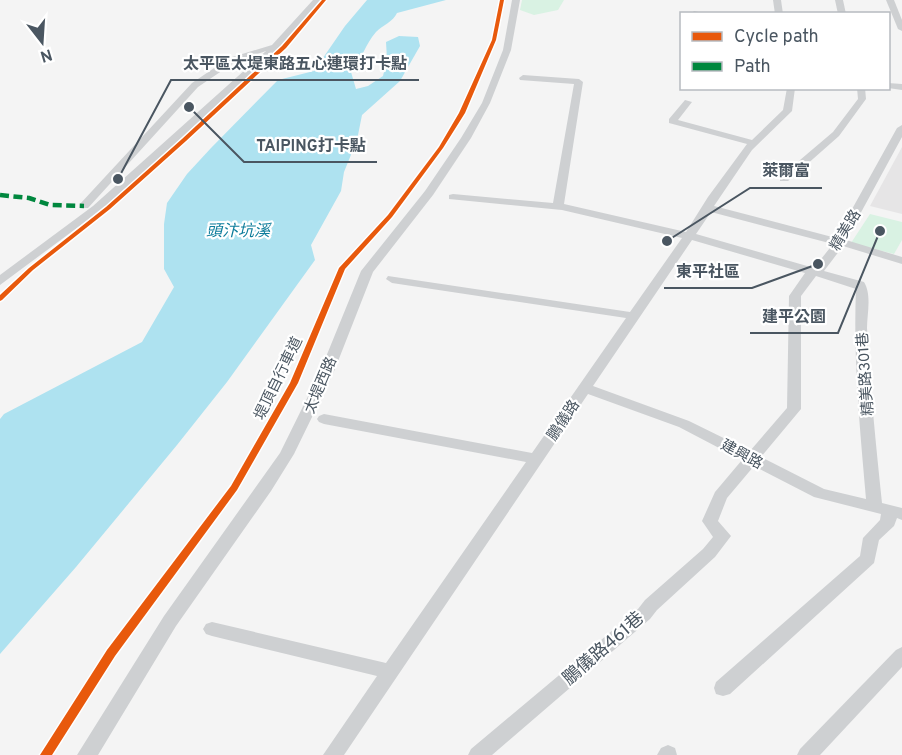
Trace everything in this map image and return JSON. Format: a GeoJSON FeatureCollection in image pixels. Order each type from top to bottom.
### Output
{"type":"FeatureCollection","features":[{"type":"Feature","properties":{"kind":"street"},"geometry":{"type":"LineString","coordinates":[[0,281],[6,269],[97,208],[138,172],[275,47],[317,0]]}},
{"type":"Feature","properties":{"kind":"street","name":"太堤西路"},"geometry":{"type":"LineString","coordinates":[[87,755],[170,621],[266,486],[286,454],[326,374],[367,271],[429,193],[474,124],[501,66],[511,34],[516,0]]}},
{"type":"Feature","properties":{"kind":"street"},"geometry":{"type":"LineString","coordinates":[[891,0],[902,29]]}},
{"type":"Feature","properties":{"kind":"street"},"geometry":{"type":"LineString","coordinates":[[84,206],[195,85],[232,60],[270,47]]}},
{"type":"Feature","properties":{"kind":"street"},"geometry":{"type":"LineString","coordinates":[[523,78],[579,82],[558,206]]}},
{"type":"Feature","properties":{"kind":"street","name":"鵬儀路"},"geometry":{"type":"LineString","coordinates":[[333,755],[689,236],[712,199],[754,143],[787,111],[791,90]]}},
{"type":"Feature","properties":{"kind":"street"},"geometry":{"type":"LineString","coordinates":[[784,178],[836,134],[862,99],[861,90]]}},
{"type":"Feature","properties":{"kind":"street"},"geometry":{"type":"LineString","coordinates":[[688,102],[672,121],[754,143]]}},
{"type":"Feature","properties":{"kind":"street","name":"精美路"},"geometry":{"type":"LineString","coordinates":[[723,536],[716,532],[711,520],[720,496],[794,409],[795,296],[810,274],[818,271],[839,243],[902,128]]}},
{"type":"Feature","properties":{"kind":"street"},"geometry":{"type":"LineString","coordinates":[[453,197],[558,206],[689,236],[818,271]]}},
{"type":"Feature","properties":{"kind":"street"},"geometry":{"type":"LineString","coordinates":[[708,208],[902,261]]}},
{"type":"Feature","properties":{"kind":"street","name":"精美路301巷"},"geometry":{"type":"LineString","coordinates":[[818,271],[860,285],[862,289],[864,383],[889,511]]}},
{"type":"Feature","properties":{"kind":"street"},"geometry":{"type":"LineString","coordinates":[[392,279],[634,316]]}},
{"type":"Feature","properties":{"kind":"street","name":"建興路"},"geometry":{"type":"LineString","coordinates":[[585,388],[684,424],[754,458],[819,494],[889,511]]}},
{"type":"Feature","properties":{"kind":"street"},"geometry":{"type":"LineString","coordinates":[[324,419],[536,459]]}},
{"type":"Feature","properties":{"kind":"street"},"geometry":{"type":"LineString","coordinates":[[723,688],[868,559],[871,538],[888,522],[889,511]]}},
{"type":"Feature","properties":{"kind":"street","name":"鵬儀路461巷"},"geometry":{"type":"LineString","coordinates":[[478,755],[644,614],[709,553],[723,536]]}},
{"type":"Feature","properties":{"kind":"street"},"geometry":{"type":"LineString","coordinates":[[212,629],[389,671]]}},
{"type":"Feature","properties":{"kind":"street"},"geometry":{"type":"LineString","coordinates":[[807,755],[902,655]]}},
{"type":"Feature","properties":{"kind":"shaded area"},"geometry":{"type":"Polygon","coordinates":[[[902,147],[902,214],[870,206],[902,147]]]}},
{"type":"Feature","properties":{"kind":"green space"},"geometry":{"type":"Polygon","coordinates":[[[522,0],[564,0],[558,10],[534,15],[520,10],[522,0]]]}},
{"type":"Feature","properties":{"kind":"green space"},"geometry":{"type":"Polygon","coordinates":[[[870,214],[902,222],[902,240],[894,254],[851,243],[870,214]]]}},
{"type":"Feature","properties":{"kind":"water","name":"頭汴坑溪"},"geometry":{"type":"Polygon","coordinates":[[[367,0],[446,0],[397,13],[372,37],[351,72],[356,89],[368,86],[383,76],[387,59],[386,42],[399,36],[418,37],[420,46],[400,81],[362,115],[357,140],[344,172],[341,191],[311,245],[315,260],[227,382],[177,445],[0,654],[0,419],[4,414],[142,342],[174,287],[164,269],[164,224],[167,203],[187,174],[278,80],[314,71],[345,26],[367,0]]]}},
{"type":"Feature","properties":{"kind":"marked path"},"geometry":{"type":"LineString","coordinates":[[0,195],[29,198],[50,205],[84,206]]}},
{"type":"Feature","properties":{"kind":"cycle path"},"geometry":{"type":"LineString","coordinates":[[0,299],[31,269],[108,208],[184,140],[284,47],[324,0]]}},
{"type":"Feature","properties":{"kind":"cycle path","name":"堤頂自行車道"},"geometry":{"type":"LineString","coordinates":[[46,755],[111,653],[234,488],[294,383],[342,268],[390,216],[441,147],[462,113],[494,40],[502,0]]}},
{"type":"Feature","properties":{"kind":"place","name":"TAIPING打卡點"},"geometry":{"type":"Point","coordinates":[189,107]}},
{"type":"Feature","properties":{"kind":"place","name":"太平區太堤東路五心連環打卡點"},"geometry":{"type":"Point","coordinates":[118,179]}},
{"type":"Feature","properties":{"kind":"place","name":"建平公園"},"geometry":{"type":"Point","coordinates":[880,231]}},
{"type":"Feature","properties":{"kind":"place","name":"萊爾富"},"geometry":{"type":"Point","coordinates":[667,241]}},
{"type":"Feature","properties":{"kind":"place","name":"東平社區"},"geometry":{"type":"Point","coordinates":[818,264]}}]}
